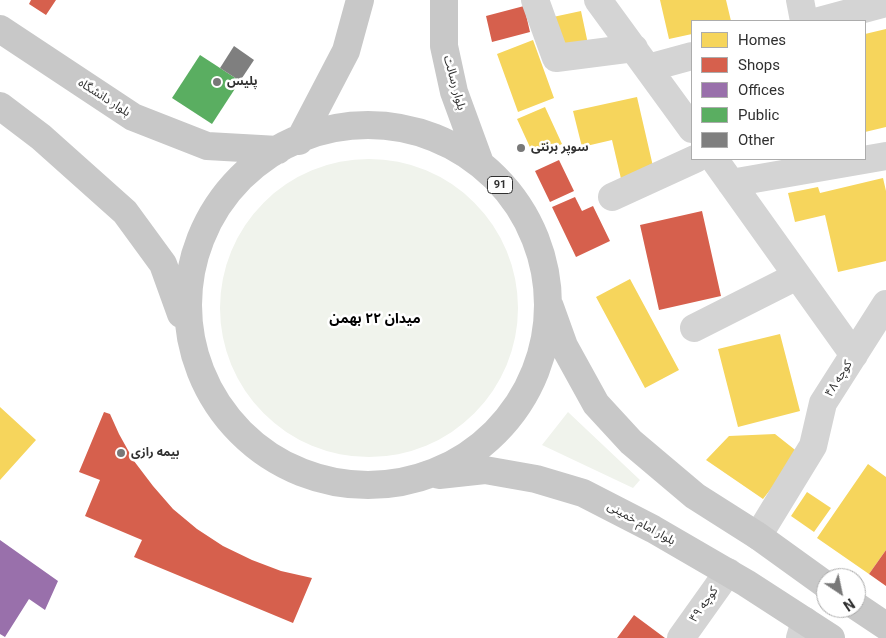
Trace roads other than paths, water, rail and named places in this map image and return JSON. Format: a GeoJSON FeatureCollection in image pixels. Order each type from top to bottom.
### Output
{"type":"FeatureCollection","features":[{"type":"Feature","properties":{"kind":"main road","name":"91"},"geometry":{"type":"LineString","coordinates":[[288,145],[346,51],[360,0]]}},
{"type":"Feature","properties":{"kind":"main road","name":"بلوار رسالت"},"geometry":{"type":"LineString","coordinates":[[444,0],[444,46],[454,92],[480,163]]}},
{"type":"Feature","properties":{"kind":"main road","name":"بلوار دانشگاه"},"geometry":{"type":"LineString","coordinates":[[0,29],[133,118],[207,146],[288,145]]}},
{"type":"Feature","properties":{"kind":"main road"},"geometry":{"type":"LineString","coordinates":[[0,106],[41,137],[125,212],[163,264],[188,332]]}},
{"type":"Feature","properties":{"kind":"main road","name":"91"},"geometry":{"type":"LineString","coordinates":[[550,305],[540,362],[519,409],[478,446],[430,476],[378,485],[326,484],[276,462],[234,427],[205,384],[188,332],[187,278],[204,228],[232,183],[288,145],[329,128],[380,124],[436,137],[480,163],[517,204],[542,254],[550,305],[564,346],[596,404],[631,442],[695,496],[758,536],[816,578]]}},
{"type":"Feature","properties":{"kind":"main road","name":"بلوار امام خمینی"},"geometry":{"type":"LineString","coordinates":[[430,476],[485,470],[536,479],[583,493],[653,529],[728,572],[802,629],[831,638]]}},
{"type":"Feature","properties":{"kind":"main road"},"geometry":{"type":"LineString","coordinates":[[866,613],[886,626]]}},
{"type":"Feature","properties":{"kind":"street"},"geometry":{"type":"LineString","coordinates":[[535,0],[556,58],[691,56]]}},
{"type":"Feature","properties":{"kind":"street"},"geometry":{"type":"LineString","coordinates":[[598,0],[691,128]]}},
{"type":"Feature","properties":{"kind":"street"},"geometry":{"type":"LineString","coordinates":[[800,0],[804,20]]}},
{"type":"Feature","properties":{"kind":"street"},"geometry":{"type":"LineString","coordinates":[[823,20],[886,3]]}},
{"type":"Feature","properties":{"kind":"street"},"geometry":{"type":"LineString","coordinates":[[866,159],[886,156]]}},
{"type":"Feature","properties":{"kind":"street"},"geometry":{"type":"LineString","coordinates":[[612,197],[693,160]]}},
{"type":"Feature","properties":{"kind":"street"},"geometry":{"type":"LineString","coordinates":[[715,160],[854,355]]}},
{"type":"Feature","properties":{"kind":"street"},"geometry":{"type":"LineString","coordinates":[[731,183],[863,160]]}},
{"type":"Feature","properties":{"kind":"street"},"geometry":{"type":"LineString","coordinates":[[694,328],[797,276]]}},
{"type":"Feature","properties":{"kind":"street","name":"کوچه ۴۸"},"geometry":{"type":"LineString","coordinates":[[758,536],[813,446],[823,403],[885,306]]}},
{"type":"Feature","properties":{"kind":"street","name":"کوچه ۴۹"},"geometry":{"type":"LineString","coordinates":[[681,638],[728,572]]}},
{"type":"Feature","properties":{"kind":"place","name":"پلیس"},"geometry":{"type":"Point","coordinates":[217,82]}},
{"type":"Feature","properties":{"kind":"place","name":"سوپر برنتی"},"geometry":{"type":"Point","coordinates":[521,148]}},
{"type":"Feature","properties":{"kind":"place","name":"بیمه رازی"},"geometry":{"type":"Point","coordinates":[121,453]}},
{"type":"Feature","properties":{"kind":"district","name":"میدان ۲۲ بهمن"},"geometry":{"type":"Point","coordinates":[375,319]}}]}
